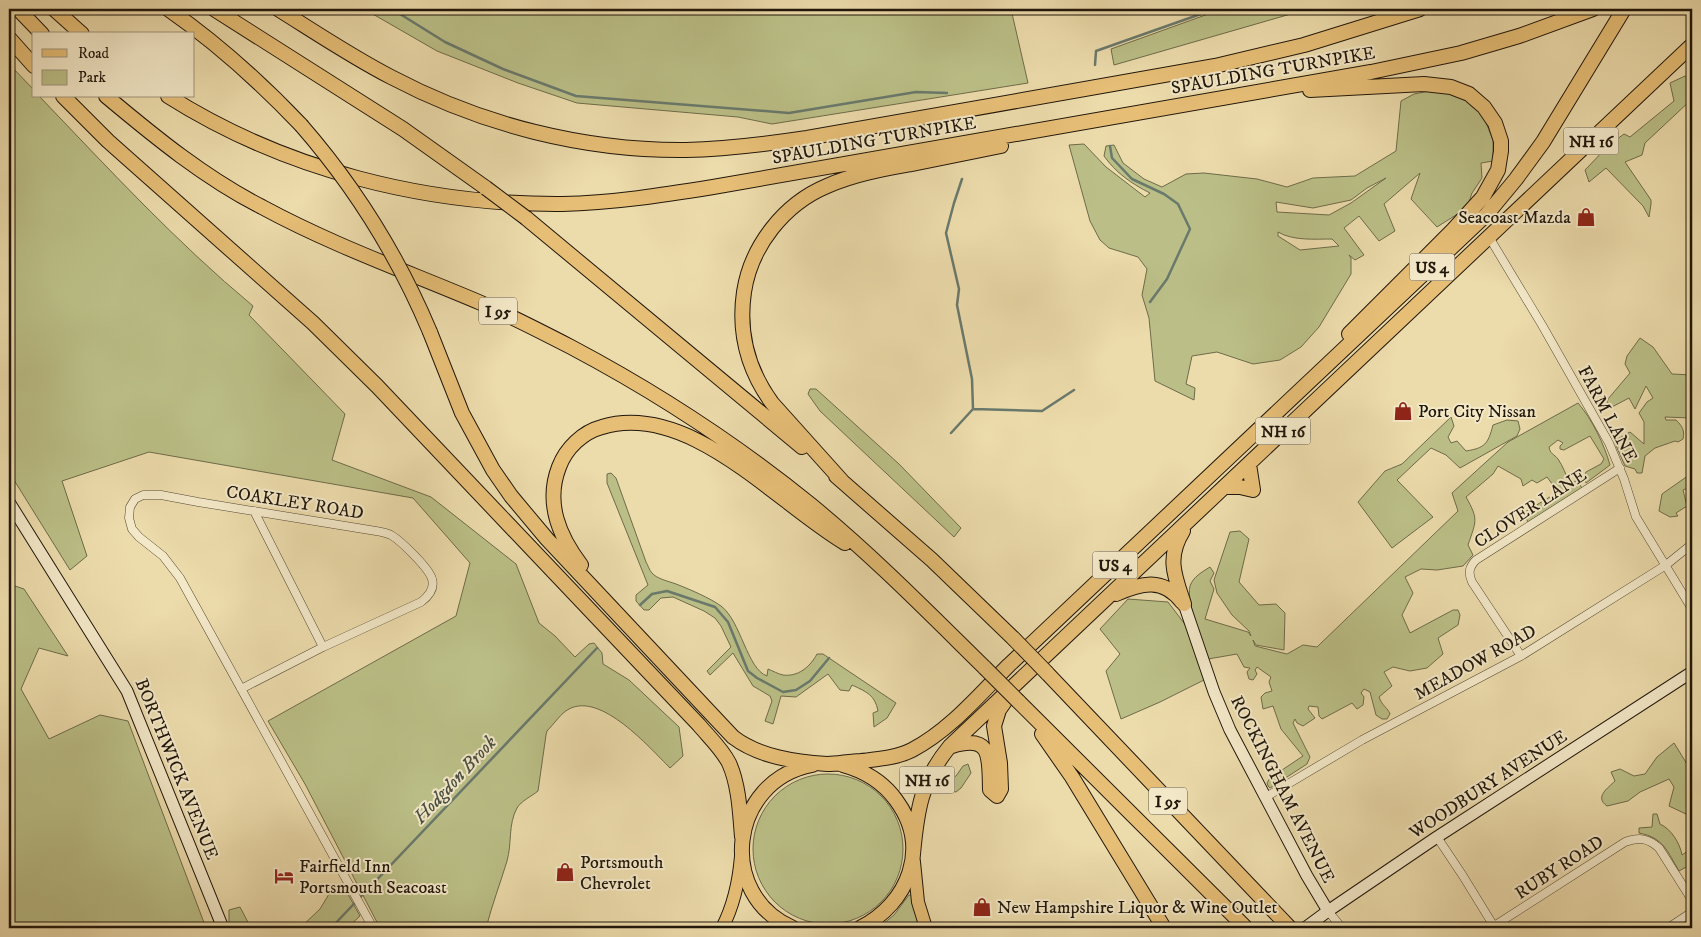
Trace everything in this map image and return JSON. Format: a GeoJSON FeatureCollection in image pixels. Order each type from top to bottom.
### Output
{"type":"FeatureCollection","features":[{"type":"Feature","properties":{"kind":"highway"},"geometry":{"type":"LineString","coordinates":[[18,9],[40,32]]}},
{"type":"Feature","properties":{"kind":"highway"},"geometry":{"type":"LineString","coordinates":[[54,9],[80,32]]}},
{"type":"Feature","properties":{"kind":"highway"},"geometry":{"type":"LineString","coordinates":[[168,9],[229,55],[276,99],[339,172],[376,226],[407,281],[430,332],[462,413],[492,470],[531,522],[739,742],[765,754],[859,770],[875,779],[891,794],[910,824],[914,841],[908,877],[896,898],[878,918],[860,928]]}},
{"type":"Feature","properties":{"kind":"highway","name":"I 95"},"geometry":{"type":"LineString","coordinates":[[214,9],[403,129],[526,218],[842,481],[932,560],[1014,639],[1290,928]]}},
{"type":"Feature","properties":{"kind":"highway","name":"SPAULDING TURNPIKE"},"geometry":{"type":"LineString","coordinates":[[278,9],[392,78],[476,115],[512,126],[580,141],[625,147],[686,150],[746,146],[807,138],[1215,66],[1304,45],[1420,9]]}},
{"type":"Feature","properties":{"kind":"highway","name":"SPAULDING TURNPIKE"},"geometry":{"type":"LineString","coordinates":[[171,98],[209,120],[293,157],[380,184],[471,200],[532,203],[592,202],[654,196],[1371,72],[1461,53],[1519,36],[1594,9]]}},
{"type":"Feature","properties":{"kind":"highway","name":"US 4"},"geometry":{"type":"LineString","coordinates":[[829,764],[898,756],[913,750],[937,734],[1454,246],[1492,208],[1543,142],[1605,37],[1624,9]]}},
{"type":"Feature","properties":{"kind":"highway"},"geometry":{"type":"LineString","coordinates":[[9,38],[32,64]]}},
{"type":"Feature","properties":{"kind":"highway","name":"NH 16"},"geometry":{"type":"LineString","coordinates":[[913,854],[917,821],[925,786],[934,766],[950,746],[1692,45]]}},
{"type":"Feature","properties":{"kind":"highway"},"geometry":{"type":"LineString","coordinates":[[1222,465],[1382,299],[1468,214],[1494,180],[1498,170],[1501,151],[1499,132],[1490,114],[1477,100],[1460,90],[1450,87],[1424,84],[1244,94]]}},
{"type":"Feature","properties":{"kind":"highway"},"geometry":{"type":"LineString","coordinates":[[65,98],[108,141],[312,323],[377,386],[699,726],[728,761],[733,774],[739,802],[745,874],[756,898],[771,914],[793,928]]}},
{"type":"Feature","properties":{"kind":"highway","name":"I 95"},"geometry":{"type":"LineString","coordinates":[[108,98],[186,160],[260,207],[365,255],[510,317],[571,347],[639,384],[715,433],[763,468],[810,504],[872,558],[1246,928]]}},
{"type":"Feature","properties":{"kind":"highway"},"geometry":{"type":"LineString","coordinates":[[842,481],[772,403],[757,379],[747,354],[742,316],[744,290],[756,254],[776,223],[794,205],[815,191],[876,170],[1062,134],[1165,108]]}},
{"type":"Feature","properties":{"kind":"highway"},"geometry":{"type":"LineString","coordinates":[[611,608],[567,545],[557,522],[553,501],[555,477],[564,455],[588,433],[609,425],[644,423],[668,428],[691,437],[756,479],[828,532],[872,558]]}},
{"type":"Feature","properties":{"kind":"highway"},"geometry":{"type":"LineString","coordinates":[[1224,487],[1240,487],[1253,490],[1249,464]]}},
{"type":"Feature","properties":{"kind":"highway"},"geometry":{"type":"LineString","coordinates":[[1184,604],[1174,574],[1173,556],[1179,538],[1192,518]]}},
{"type":"Feature","properties":{"kind":"highway"},"geometry":{"type":"LineString","coordinates":[[1104,600],[1134,586],[1156,584],[1173,592],[1184,604]]}},
{"type":"Feature","properties":{"kind":"highway"},"geometry":{"type":"LineString","coordinates":[[950,746],[970,742],[982,746],[988,755],[990,790],[997,796],[1002,790],[994,726],[999,710],[1020,678]]}},
{"type":"Feature","properties":{"kind":"highway"},"geometry":{"type":"LineString","coordinates":[[1018,701],[1072,777],[1164,928]]}},
{"type":"Feature","properties":{"kind":"highway"},"geometry":{"type":"LineString","coordinates":[[742,842],[748,816],[753,806],[774,782],[801,768],[829,764]]}},
{"type":"Feature","properties":{"kind":"main road"},"geometry":{"type":"LineString","coordinates":[[722,928],[730,911],[736,887],[742,842]]}},
{"type":"Feature","properties":{"kind":"main road"},"geometry":{"type":"LineString","coordinates":[[913,854],[916,890],[926,928]]}},
{"type":"Feature","properties":{"kind":"street","name":"FARM LANE"},"geometry":{"type":"LineString","coordinates":[[1489,237],[1547,333],[1609,443],[1620,468],[1636,517],[1692,608]]}},
{"type":"Feature","properties":{"kind":"street","name":"CLOVER LANE"},"geometry":{"type":"LineString","coordinates":[[1521,656],[1472,582],[1469,570],[1471,564],[1620,468]]}},
{"type":"Feature","properties":{"kind":"street","name":"COAKLEY ROAD"},"geometry":{"type":"LineString","coordinates":[[241,690],[324,647],[421,602],[428,596],[432,588],[432,578],[399,540],[384,532],[161,495],[143,495],[135,499],[130,508],[129,518],[132,529],[163,556],[175,570],[205,620],[241,690],[373,928]]}},
{"type":"Feature","properties":{"kind":"street","name":"BORTHWICK AVENUE"},"geometry":{"type":"LineString","coordinates":[[9,502],[127,691],[223,928]]}},
{"type":"Feature","properties":{"kind":"street"},"geometry":{"type":"LineString","coordinates":[[254,510],[324,647]]}},
{"type":"Feature","properties":{"kind":"street","name":"MEADOW ROAD"},"geometry":{"type":"LineString","coordinates":[[1266,797],[1362,740],[1521,656],[1666,565],[1692,544]]}},
{"type":"Feature","properties":{"kind":"street","name":"ROCKINGHAM AVENUE"},"geometry":{"type":"LineString","coordinates":[[1184,604],[1214,692],[1230,730],[1307,876],[1328,911],[1342,928]]}},
{"type":"Feature","properties":{"kind":"street","name":"WOODBURY AVENUE"},"geometry":{"type":"LineString","coordinates":[[1305,928],[1437,837],[1692,672]]}},
{"type":"Feature","properties":{"kind":"street"},"geometry":{"type":"LineString","coordinates":[[1437,837],[1495,927]]}},
{"type":"Feature","properties":{"kind":"street","name":"RUBY ROAD"},"geometry":{"type":"LineString","coordinates":[[1495,927],[1625,842],[1634,839],[1643,838],[1652,842],[1658,848],[1692,900]]}},
{"type":"Feature","properties":{"kind":"street"},"geometry":{"type":"LineString","coordinates":[[1668,928],[1692,912]]}},
{"type":"Feature","properties":{"kind":"green space"},"geometry":{"type":"Polygon","coordinates":[[[364,9],[1011,9],[1028,83],[772,124],[738,117],[577,103],[518,83],[437,51],[364,9]]]}},
{"type":"Feature","properties":{"kind":"green space"},"geometry":{"type":"Polygon","coordinates":[[[1212,9],[1308,9],[1114,65],[1111,49],[1211,13],[1212,9]]]}},
{"type":"Feature","properties":{"kind":"green space"},"geometry":{"type":"Polygon","coordinates":[[[9,64],[32,88],[32,98],[41,98],[170,230],[253,306],[249,315],[345,414],[332,460],[431,497],[516,564],[539,623],[555,636],[575,657],[589,644],[594,643],[602,653],[603,664],[629,680],[679,727],[683,756],[670,768],[624,724],[609,715],[595,708],[582,706],[569,709],[547,731],[538,791],[521,803],[514,814],[507,861],[486,928],[380,928],[305,784],[268,721],[456,616],[470,563],[413,498],[149,452],[62,481],[87,556],[70,570],[9,472],[9,64]]]}},
{"type":"Feature","properties":{"kind":"green space"},"geometry":{"type":"Polygon","coordinates":[[[1685,76],[1692,78],[1692,99],[1645,143],[1642,155],[1625,162],[1651,200],[1649,217],[1643,206],[1606,168],[1589,182],[1585,170],[1609,145],[1624,134],[1630,137],[1674,101],[1670,83],[1685,76]]]}},
{"type":"Feature","properties":{"kind":"green space"},"geometry":{"type":"Polygon","coordinates":[[[1429,91],[1458,94],[1482,113],[1493,140],[1493,161],[1481,163],[1482,178],[1472,193],[1467,208],[1437,227],[1411,199],[1420,173],[1384,204],[1395,231],[1379,241],[1359,216],[1344,228],[1364,255],[1355,260],[1349,255],[1351,258],[1351,274],[1319,327],[1301,347],[1280,360],[1253,364],[1217,352],[1192,356],[1186,384],[1195,388],[1194,400],[1155,381],[1149,318],[1142,295],[1147,269],[1138,257],[1109,248],[1100,240],[1090,221],[1069,145],[1084,144],[1106,167],[1145,197],[1150,193],[1125,178],[1104,156],[1106,146],[1114,145],[1123,163],[1144,179],[1162,187],[1186,174],[1204,173],[1257,179],[1287,187],[1313,178],[1355,176],[1396,151],[1401,101],[1414,94],[1429,91]],[[1386,178],[1367,188],[1351,200],[1313,208],[1276,202],[1277,212],[1329,215],[1351,203],[1386,178]],[[1278,232],[1278,236],[1300,250],[1339,246],[1332,239],[1297,238],[1278,232]]]}},
{"type":"Feature","properties":{"kind":"green space"},"geometry":{"type":"Polygon","coordinates":[[[1640,338],[1653,347],[1672,374],[1692,375],[1692,418],[1665,417],[1666,420],[1676,420],[1680,424],[1684,436],[1683,439],[1655,448],[1645,456],[1642,473],[1637,473],[1635,469],[1625,466],[1614,441],[1630,432],[1644,444],[1644,422],[1639,413],[1647,402],[1653,398],[1646,386],[1635,409],[1629,398],[1610,408],[1607,402],[1630,373],[1625,364],[1627,356],[1640,338]]]}},
{"type":"Feature","properties":{"kind":"green space"},"geometry":{"type":"Polygon","coordinates":[[[810,389],[816,389],[899,464],[961,528],[954,537],[820,411],[808,394],[810,389]]]}},
{"type":"Feature","properties":{"kind":"green space"},"geometry":{"type":"Polygon","coordinates":[[[1578,403],[1597,432],[1610,465],[1586,483],[1584,477],[1586,472],[1601,464],[1604,459],[1590,436],[1564,450],[1560,449],[1563,443],[1558,440],[1549,447],[1550,451],[1557,457],[1569,482],[1577,481],[1582,488],[1528,522],[1525,512],[1558,492],[1547,477],[1537,483],[1532,480],[1523,486],[1521,479],[1498,466],[1493,474],[1466,497],[1473,511],[1475,521],[1468,545],[1473,555],[1463,566],[1437,570],[1421,569],[1405,577],[1413,593],[1402,615],[1410,633],[1453,610],[1458,610],[1460,615],[1458,625],[1438,638],[1443,654],[1427,668],[1410,671],[1393,667],[1384,672],[1392,686],[1379,697],[1390,714],[1387,719],[1382,719],[1376,715],[1370,692],[1364,689],[1361,693],[1364,697],[1363,705],[1357,709],[1352,703],[1322,719],[1319,716],[1318,707],[1309,706],[1308,709],[1315,718],[1303,726],[1297,723],[1295,719],[1293,723],[1310,757],[1307,764],[1270,788],[1267,783],[1270,778],[1303,756],[1281,729],[1273,706],[1263,709],[1261,697],[1265,693],[1272,691],[1269,682],[1271,677],[1257,667],[1255,670],[1257,674],[1253,680],[1249,679],[1247,672],[1250,668],[1244,667],[1237,654],[1208,659],[1190,602],[1191,583],[1198,575],[1210,567],[1214,573],[1210,581],[1214,589],[1205,619],[1248,632],[1251,636],[1249,631],[1232,615],[1217,593],[1214,580],[1230,532],[1240,531],[1249,539],[1239,582],[1259,605],[1276,604],[1285,613],[1284,650],[1256,645],[1253,640],[1255,646],[1287,654],[1303,645],[1317,647],[1458,511],[1452,493],[1508,442],[1578,403]]]}},
{"type":"Feature","properties":{"kind":"green space"},"geometry":{"type":"Polygon","coordinates":[[[1451,417],[1454,426],[1448,437],[1451,443],[1457,441],[1466,451],[1485,444],[1493,425],[1507,420],[1518,421],[1520,429],[1517,436],[1460,468],[1446,455],[1431,448],[1397,480],[1433,517],[1392,548],[1358,502],[1385,471],[1402,464],[1451,417]]]}},
{"type":"Feature","properties":{"kind":"green space"},"geometry":{"type":"Polygon","coordinates":[[[611,473],[616,478],[651,572],[721,606],[734,622],[749,655],[760,672],[767,676],[768,669],[783,675],[799,673],[811,663],[817,654],[823,654],[896,703],[887,718],[874,727],[873,713],[878,711],[875,701],[866,692],[852,685],[849,691],[840,690],[828,674],[796,697],[781,696],[773,724],[765,721],[772,701],[770,696],[753,686],[733,653],[710,675],[707,671],[731,647],[715,618],[673,597],[661,598],[649,610],[644,610],[636,601],[636,595],[648,585],[607,483],[607,474],[611,473]]]}},
{"type":"Feature","properties":{"kind":"green space"},"geometry":{"type":"Polygon","coordinates":[[[1692,473],[1692,493],[1688,488],[1683,490],[1687,506],[1676,513],[1678,516],[1670,517],[1659,511],[1662,494],[1692,473]]]}},
{"type":"Feature","properties":{"kind":"green space"},"geometry":{"type":"Polygon","coordinates":[[[9,584],[24,589],[68,656],[39,648],[21,689],[49,739],[100,715],[128,721],[206,928],[14,928],[9,920],[9,584]]]}},
{"type":"Feature","properties":{"kind":"green space"},"geometry":{"type":"Polygon","coordinates":[[[1128,599],[1168,602],[1187,627],[1204,680],[1121,719],[1106,671],[1120,654],[1100,629],[1128,599]]]}},
{"type":"Feature","properties":{"kind":"green space"},"geometry":{"type":"Polygon","coordinates":[[[1674,743],[1692,772],[1692,824],[1686,814],[1669,806],[1674,787],[1669,779],[1640,792],[1628,801],[1607,806],[1603,803],[1602,796],[1615,781],[1611,772],[1620,769],[1634,776],[1645,774],[1657,757],[1674,743]]]}},
{"type":"Feature","properties":{"kind":"green space"},"geometry":{"type":"Polygon","coordinates":[[[968,764],[971,773],[961,788],[956,792],[947,790],[945,786],[947,781],[956,776],[963,766],[968,764]]]}},
{"type":"Feature","properties":{"kind":"green space"},"geometry":{"type":"Polygon","coordinates":[[[828,774],[857,780],[881,796],[897,820],[903,849],[897,878],[881,902],[857,918],[828,924],[799,918],[775,902],[759,878],[753,849],[759,820],[775,796],[799,780],[828,774]]]}},
{"type":"Feature","properties":{"kind":"green space"},"geometry":{"type":"Polygon","coordinates":[[[1653,814],[1657,814],[1660,824],[1668,829],[1674,837],[1682,855],[1692,848],[1692,856],[1687,860],[1688,866],[1679,871],[1664,846],[1654,838],[1639,833],[1639,828],[1652,827],[1653,814]]]}},
{"type":"Feature","properties":{"kind":"green space"},"geometry":{"type":"Polygon","coordinates":[[[344,887],[360,916],[347,928],[300,928],[320,909],[329,894],[344,887]]]}},
{"type":"Feature","properties":{"kind":"green space"},"geometry":{"type":"Polygon","coordinates":[[[909,895],[912,895],[919,928],[878,928],[894,915],[909,895]]]}},
{"type":"Feature","properties":{"kind":"green space"},"geometry":{"type":"Polygon","coordinates":[[[240,907],[251,928],[232,928],[229,921],[229,910],[240,907]]]}},
{"type":"Feature","properties":{"kind":"waterway"},"geometry":{"type":"LineString","coordinates":[[392,9],[445,42],[503,69],[576,96],[789,113],[916,92],[947,93]]}},
{"type":"Feature","properties":{"kind":"waterway","name":"Hodgdon Brook"},"geometry":{"type":"LineString","coordinates":[[1095,65],[1096,51],[1215,9]]}},
{"type":"Feature","properties":{"kind":"waterway","name":"Hodgdon Brook"},"geometry":{"type":"LineString","coordinates":[[1110,146],[1112,158],[1132,179],[1164,194],[1178,204],[1190,229],[1167,279],[1150,302]]}},
{"type":"Feature","properties":{"kind":"waterway"},"geometry":{"type":"LineString","coordinates":[[962,179],[946,233],[959,289],[957,305],[972,379],[973,409]]}},
{"type":"Feature","properties":{"kind":"waterway","name":"Hodgdon Brook"},"geometry":{"type":"LineString","coordinates":[[951,433],[973,409],[1042,411],[1074,390]]}},
{"type":"Feature","properties":{"kind":"waterway","name":"Hodgdon Brook"},"geometry":{"type":"LineString","coordinates":[[640,605],[652,594],[667,591],[715,607],[728,622],[748,671],[783,692],[796,690],[810,681],[829,658]]}},
{"type":"Feature","properties":{"kind":"waterway","name":"Hodgdon Brook"},"geometry":{"type":"LineString","coordinates":[[331,928],[597,648]]}},
{"type":"Feature","properties":{"kind":"place","name":"Seacoast Mazda"},"geometry":{"type":"Point","coordinates":[1586,217]}},
{"type":"Feature","properties":{"kind":"place","name":"Port City Nissan"},"geometry":{"type":"Point","coordinates":[1403,411]}},
{"type":"Feature","properties":{"kind":"place","name":"Portsmouth Chevrolet"},"geometry":{"type":"Point","coordinates":[565,872]}},
{"type":"Feature","properties":{"kind":"place","name":"Fairfield Inn Portsmouth Seacoast"},"geometry":{"type":"Point","coordinates":[284,876]}},
{"type":"Feature","properties":{"kind":"place","name":"New Hampshire Liquor & Wine Outlet"},"geometry":{"type":"Point","coordinates":[982,907]}}]}
